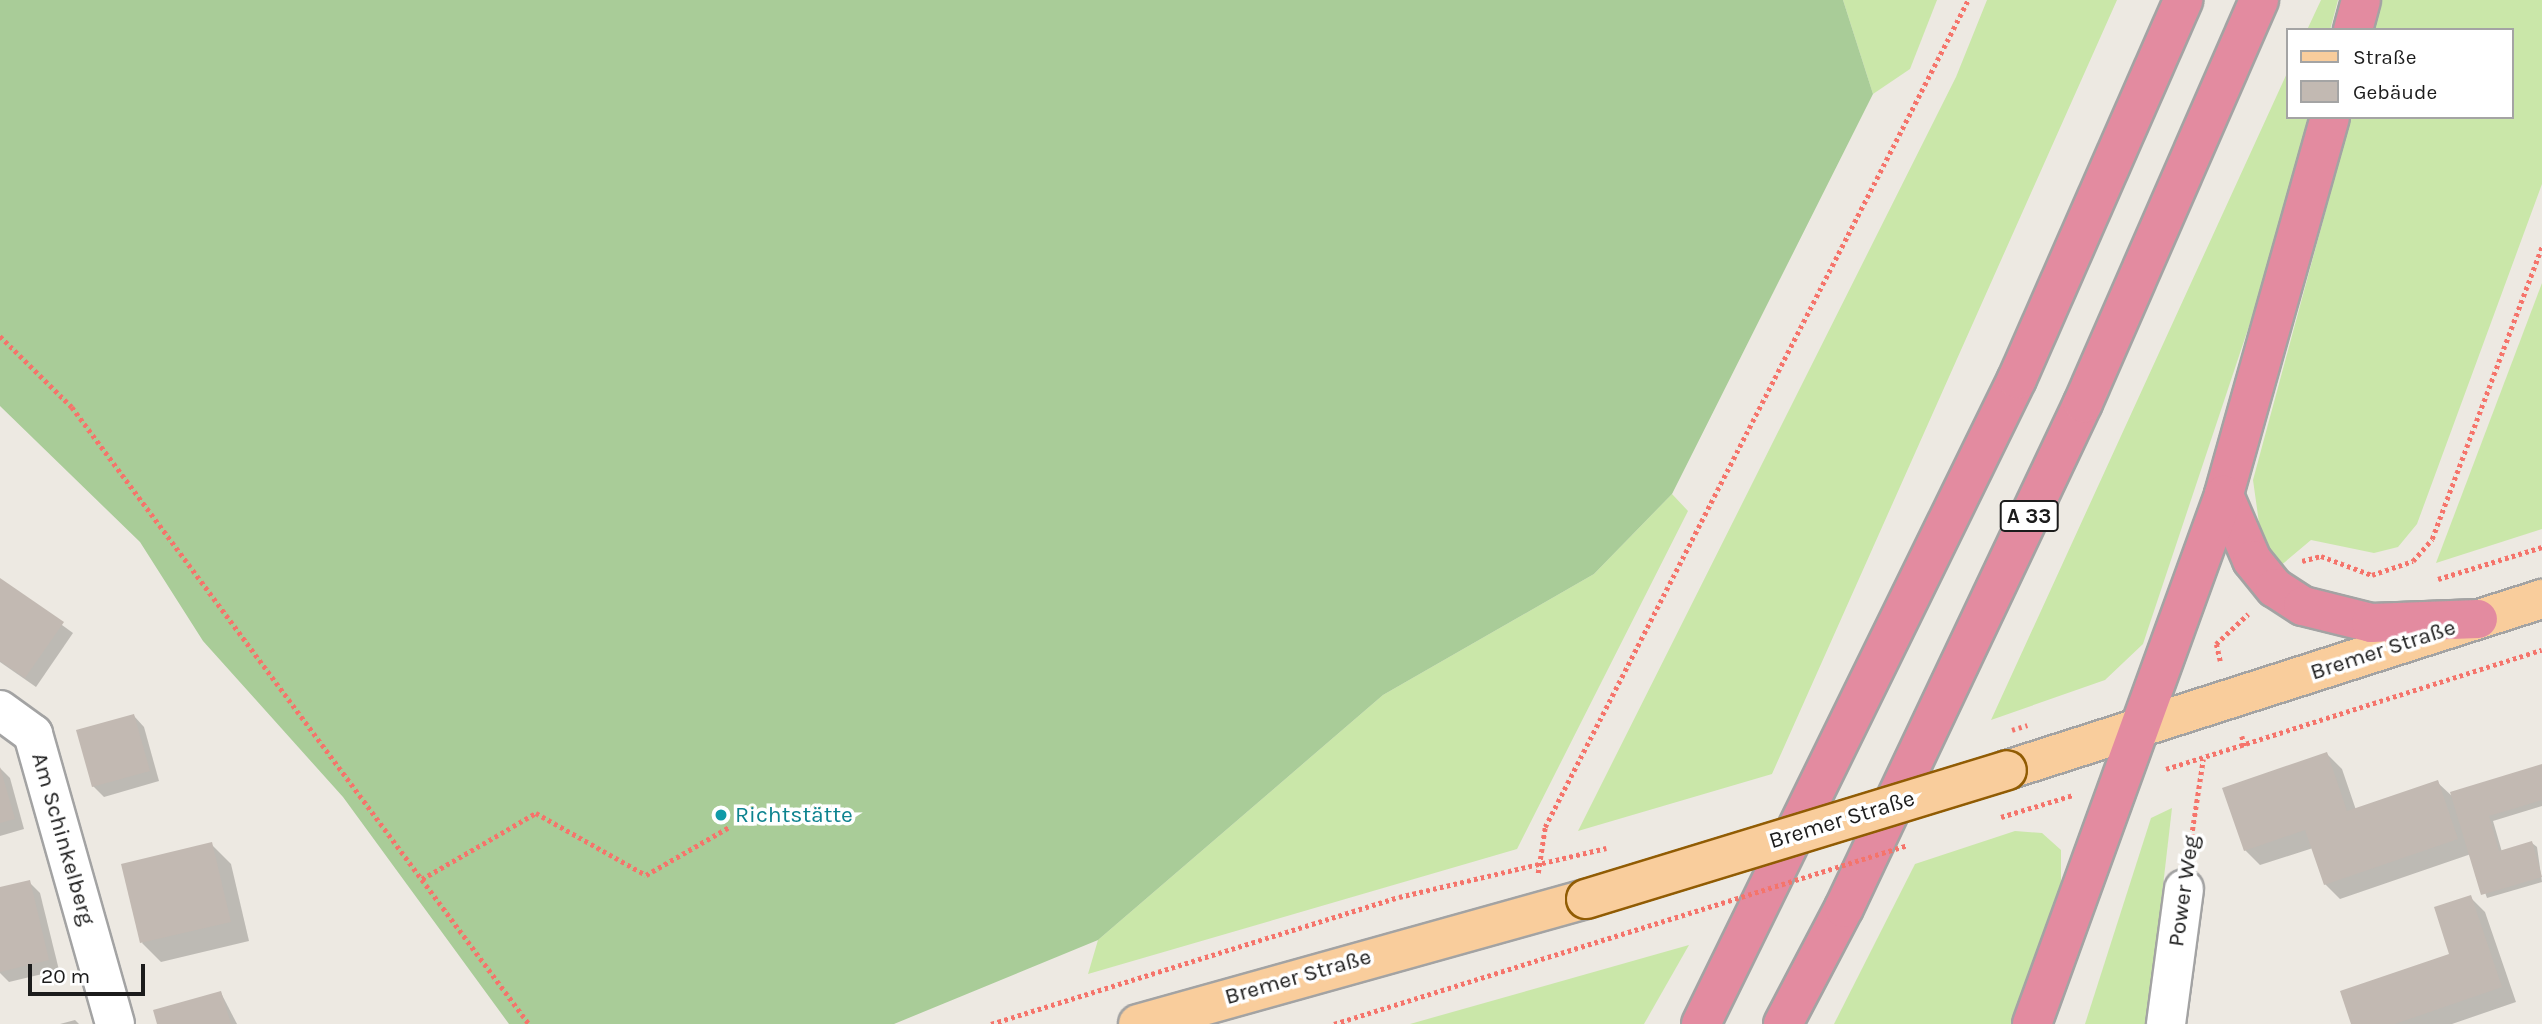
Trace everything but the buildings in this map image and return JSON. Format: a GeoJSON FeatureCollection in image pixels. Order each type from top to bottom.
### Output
{"type":"FeatureCollection","features":[{"type":"Feature","properties":{"kind":"highway"},"geometry":{"type":"LineString","coordinates":[[1701,1024],[1759,917],[2017,379],[2183,0]]}},
{"type":"Feature","properties":{"kind":"highway","name":"A 33"},"geometry":{"type":"LineString","coordinates":[[1783,1024],[1844,908],[2083,403],[2259,0]]}},
{"type":"Feature","properties":{"kind":"highway"},"geometry":{"type":"LineString","coordinates":[[2354,28],[2361,0]]}},
{"type":"Feature","properties":{"kind":"highway"},"geometry":{"type":"LineString","coordinates":[[2032,1024],[2135,732],[2224,495],[2329,119]]}},
{"type":"Feature","properties":{"kind":"highway"},"geometry":{"type":"LineString","coordinates":[[2224,495],[2252,560],[2275,588],[2303,606],[2371,623],[2479,619]]}},
{"type":"Feature","properties":{"kind":"main road","name":"Bremer Straße"},"geometry":{"type":"LineString","coordinates":[[1138,1024],[1586,899],[2135,732],[2542,598]]}},
{"type":"Feature","properties":{"kind":"street","name":"Am Schinkelberg"},"geometry":{"type":"LineString","coordinates":[[0,710],[33,734],[115,1024]]}},
{"type":"Feature","properties":{"kind":"street","name":"Power Weg"},"geometry":{"type":"LineString","coordinates":[[2166,1024],[2184,889]]}},
{"type":"Feature","properties":{"kind":"path"},"geometry":{"type":"LineString","coordinates":[[1540,911],[1538,866],[1545,827],[1968,0]]}},
{"type":"Feature","properties":{"kind":"path"},"geometry":{"type":"LineString","coordinates":[[2293,570],[2306,557],[2321,556],[2372,575],[2413,561],[2432,539],[2542,246]]}},
{"type":"Feature","properties":{"kind":"path"},"geometry":{"type":"LineString","coordinates":[[0,337],[72,407],[529,1024]]}},
{"type":"Feature","properties":{"kind":"path"},"geometry":{"type":"LineString","coordinates":[[2429,582],[2542,547]]}},
{"type":"Feature","properties":{"kind":"path","name":"Power Weg"},"geometry":{"type":"LineString","coordinates":[[2184,889],[2203,759],[2542,650]]}},
{"type":"Feature","properties":{"kind":"path"},"geometry":{"type":"LineString","coordinates":[[422,879],[536,813],[646,875],[729,827]]}},
{"type":"Feature","properties":{"kind":"path"},"geometry":{"type":"LineString","coordinates":[[1334,1024],[1916,842]]}},
{"type":"Feature","properties":{"kind":"path"},"geometry":{"type":"LineString","coordinates":[[991,1024],[1399,897],[1607,848]]}},
{"type":"Feature","properties":{"kind":"green space"},"geometry":{"type":"Polygon","coordinates":[[[0,0],[1843,0],[1873,94],[1672,494],[1594,574],[1383,695],[1098,940],[894,1024],[509,1024],[343,797],[203,641],[140,542],[0,406],[0,0]]]}},
{"type":"Feature","properties":{"kind":"green space"},"geometry":{"type":"Polygon","coordinates":[[[1843,0],[1937,0],[1910,69],[1873,94],[1843,0]]]}},
{"type":"Feature","properties":{"kind":"green space"},"geometry":{"type":"Polygon","coordinates":[[[1987,0],[2117,0],[1772,774],[1578,831],[1956,77],[1987,0]]]}},
{"type":"Feature","properties":{"kind":"green space"},"geometry":{"type":"Polygon","coordinates":[[[2321,0],[2338,0],[2331,28],[2308,28],[2321,0]]]}},
{"type":"Feature","properties":{"kind":"green space"},"geometry":{"type":"Polygon","coordinates":[[[2382,0],[2542,0],[2542,184],[2417,524],[2398,547],[2374,553],[2311,540],[2279,567],[2260,530],[2253,480],[2350,119],[2514,119],[2514,28],[2375,28],[2382,0]]]}},
{"type":"Feature","properties":{"kind":"green space"},"geometry":{"type":"Polygon","coordinates":[[[2286,75],[2286,119],[2307,119],[2273,254],[2143,644],[2105,680],[1991,720],[2286,75]]]}},
{"type":"Feature","properties":{"kind":"green space"},"geometry":{"type":"Polygon","coordinates":[[[2542,283],[2542,529],[2436,563],[2542,283]]]}},
{"type":"Feature","properties":{"kind":"green space"},"geometry":{"type":"Polygon","coordinates":[[[1672,494],[1688,511],[1517,849],[1088,974],[1098,940],[1383,695],[1594,574],[1672,494]]]}},
{"type":"Feature","properties":{"kind":"green space"},"geometry":{"type":"Polygon","coordinates":[[[2172,808],[2147,1024],[2085,1024],[2151,818],[2172,808]]]}},
{"type":"Feature","properties":{"kind":"green space"},"geometry":{"type":"Polygon","coordinates":[[[2015,831],[2042,833],[2061,850],[2061,883],[2011,1024],[1834,1024],[1915,864],[2015,831]]]}},
{"type":"Feature","properties":{"kind":"green space"},"geometry":{"type":"Polygon","coordinates":[[[1689,945],[1644,1024],[1410,1024],[1689,945]]]}},
{"type":"Feature","properties":{"kind":"place","name":"Richtstätte"},"geometry":{"type":"Point","coordinates":[721,815]}}]}
